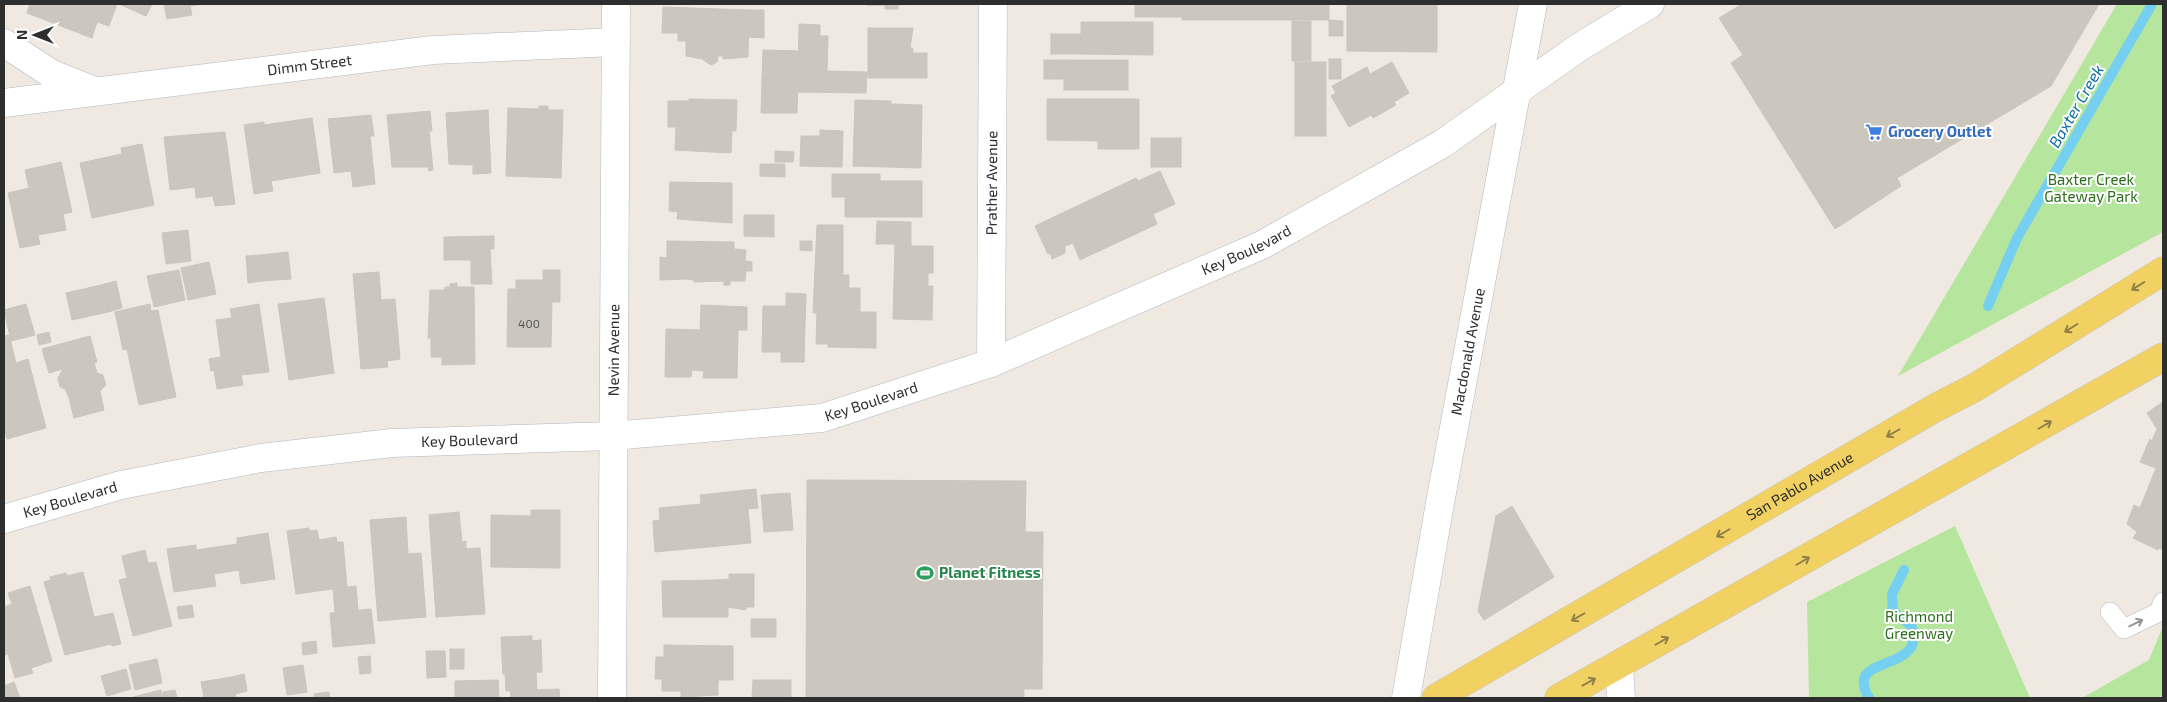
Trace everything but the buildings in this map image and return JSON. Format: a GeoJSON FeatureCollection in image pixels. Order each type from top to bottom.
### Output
{"type":"FeatureCollection","features":[{"type":"Feature","properties":{"kind":"main road","name":"San Pablo Avenue"},"geometry":{"type":"LineString","coordinates":[[1436,698],[1935,408],[1974,388],[2163,271]]}},
{"type":"Feature","properties":{"kind":"main road"},"geometry":{"type":"LineString","coordinates":[[1559,698],[2163,357]]}},
{"type":"Feature","properties":{"kind":"street","name":"Nevin Avenue"},"geometry":{"type":"LineString","coordinates":[[612,698],[612,436],[616,4]]}},
{"type":"Feature","properties":{"kind":"street","name":"Prather Avenue"},"geometry":{"type":"LineString","coordinates":[[991,363],[993,4]]}},
{"type":"Feature","properties":{"kind":"street","name":"Macdonald Avenue"},"geometry":{"type":"LineString","coordinates":[[1406,698],[1441,493],[1533,4]]}},
{"type":"Feature","properties":{"kind":"street","name":"Key Boulevard"},"geometry":{"type":"LineString","coordinates":[[4,519],[121,485],[261,458],[392,443],[612,436],[822,418],[991,363],[1262,245],[1442,144],[1578,48],[1650,4]]}},
{"type":"Feature","properties":{"kind":"street","name":"Dimm Street"},"geometry":{"type":"LineString","coordinates":[[4,103],[93,90],[433,50],[616,42]]}},
{"type":"Feature","properties":{"kind":"street"},"geometry":{"type":"LineString","coordinates":[[4,43],[52,74],[93,90]]}},
{"type":"Feature","properties":{"kind":"street"},"geometry":{"type":"LineString","coordinates":[[1620,665],[1620,698]]}},
{"type":"Feature","properties":{"kind":"lane"},"geometry":{"type":"LineString","coordinates":[[2110,612],[2124,629],[2159,612],[2163,602]]}},
{"type":"Feature","properties":{"kind":"green space","name":"Baxter Creek Gateway Park"},"geometry":{"type":"Polygon","coordinates":[[[2117,4],[2163,4],[2163,232],[1898,376],[2117,4]]]}},
{"type":"Feature","properties":{"kind":"green space","name":"Richmond Greenway"},"geometry":{"type":"Polygon","coordinates":[[[1955,526],[2030,698],[1809,698],[1807,602],[1955,526]]]}},
{"type":"Feature","properties":{"kind":"green space"},"geometry":{"type":"Polygon","coordinates":[[[2163,626],[2163,698],[2082,698],[2149,660],[2163,626]]]}},
{"type":"Feature","properties":{"kind":"waterway","name":"Baxter Creek"},"geometry":{"type":"LineString","coordinates":[[1988,306],[2017,238],[2152,4]]}},
{"type":"Feature","properties":{"kind":"waterway","name":"Baxter Creek"},"geometry":{"type":"LineString","coordinates":[[1869,698],[1864,686],[1864,678],[1869,672],[1903,655],[1910,649],[1913,642],[1915,634],[1911,626],[1893,611],[1892,594],[1904,570]]}},
{"type":"Feature","properties":{"kind":"place","name":"Grocery Outlet"},"geometry":{"type":"Point","coordinates":[1874,132]}},
{"type":"Feature","properties":{"kind":"place","name":"Planet Fitness"},"geometry":{"type":"Point","coordinates":[925,573]}}]}
